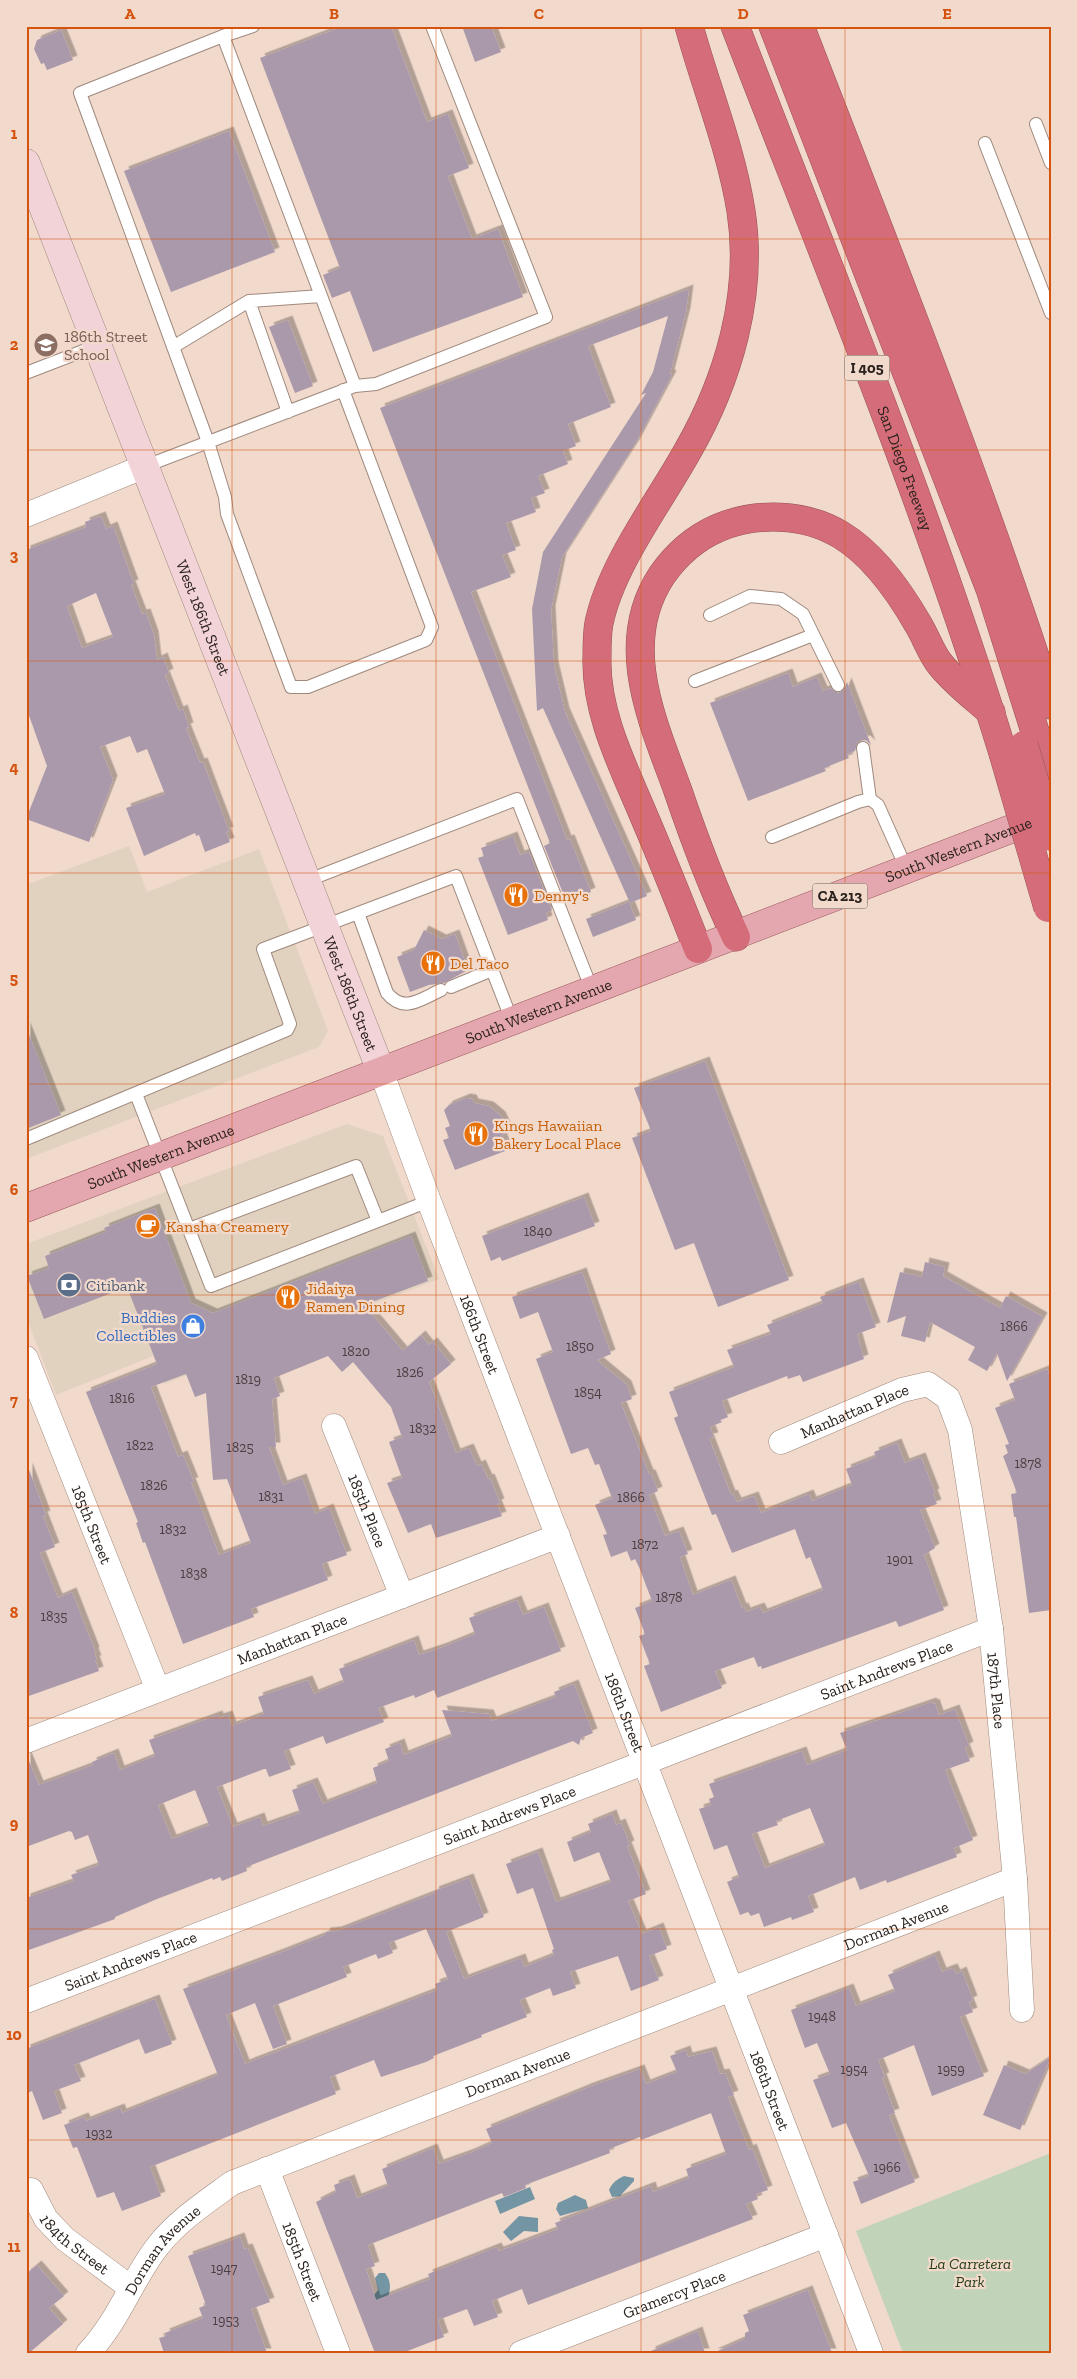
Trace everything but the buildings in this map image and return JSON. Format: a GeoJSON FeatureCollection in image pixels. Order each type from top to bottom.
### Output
{"type":"FeatureCollection","features":[{"type":"Feature","properties":{"kind":"highway"},"geometry":{"type":"LineString","coordinates":[[690,26],[726,146],[741,213],[744,267],[737,318],[726,370],[707,414],[688,451],[617,572],[607,595],[599,624],[596,660],[601,699],[614,743],[698,949]]}},
{"type":"Feature","properties":{"kind":"highway","name":"San Diego Freeway"},"geometry":{"type":"LineString","coordinates":[[735,26],[922,511],[957,607],[991,712],[1022,746],[1049,913]]}},
{"type":"Feature","properties":{"kind":"highway"},"geometry":{"type":"LineString","coordinates":[[759,26],[939,494],[1051,837]]}},
{"type":"Feature","properties":{"kind":"highway"},"geometry":{"type":"LineString","coordinates":[[773,26],[990,590],[1022,746],[1051,782]]}},
{"type":"Feature","properties":{"kind":"highway"},"geometry":{"type":"LineString","coordinates":[[800,26],[974,476],[1051,704]]}},
{"type":"Feature","properties":{"kind":"highway"},"geometry":{"type":"LineString","coordinates":[[736,937],[718,899],[683,806],[656,731],[642,680],[640,632],[646,607],[654,587],[681,552],[698,539],[716,529],[737,521],[757,517],[774,516],[798,520],[819,525],[839,533],[856,545],[873,561],[918,623],[939,664],[991,712]]}},
{"type":"Feature","properties":{"kind":"main road","name":"South Western Avenue"},"geometry":{"type":"LineString","coordinates":[[26,1208],[698,949],[736,937],[1051,814]]}},
{"type":"Feature","properties":{"kind":"street","name":"West 186th Street"},"geometry":{"type":"LineString","coordinates":[[26,163],[381,1071]]}},
{"type":"Feature","properties":{"kind":"street"},"geometry":{"type":"LineString","coordinates":[[26,515],[144,467]]}},
{"type":"Feature","properties":{"kind":"street","name":"186th Street"},"geometry":{"type":"LineString","coordinates":[[381,1071],[870,2353]]}},
{"type":"Feature","properties":{"kind":"street","name":"185th Street"},"geometry":{"type":"LineString","coordinates":[[26,1358],[158,1690]]}},
{"type":"Feature","properties":{"kind":"street","name":"Manhattan Place"},"geometry":{"type":"LineString","coordinates":[[781,1442],[902,1390],[928,1384]]}},
{"type":"Feature","properties":{"kind":"street","name":"187th Place"},"geometry":{"type":"LineString","coordinates":[[928,1384],[948,1398],[960,1430],[990,1629],[1015,1879],[1022,2010]]}},
{"type":"Feature","properties":{"kind":"street","name":"185th Place"},"geometry":{"type":"LineString","coordinates":[[334,1426],[402,1596]]}},
{"type":"Feature","properties":{"kind":"street","name":"Manhattan Place"},"geometry":{"type":"LineString","coordinates":[[26,1741],[558,1536]]}},
{"type":"Feature","properties":{"kind":"street","name":"Saint Andrews Place"},"geometry":{"type":"LineString","coordinates":[[26,2001],[645,1764],[990,1629]]}},
{"type":"Feature","properties":{"kind":"street","name":"Dorman Avenue"},"geometry":{"type":"LineString","coordinates":[[88,2353],[99,2342],[117,2316],[131,2288],[158,2247],[190,2214],[232,2183],[1015,1879]]}},
{"type":"Feature","properties":{"kind":"street","name":"185th Street"},"geometry":{"type":"LineString","coordinates":[[267,2169],[338,2353]]}},
{"type":"Feature","properties":{"kind":"street","name":"184th Street"},"geometry":{"type":"LineString","coordinates":[[31,2190],[46,2220],[65,2239],[131,2288]]}},
{"type":"Feature","properties":{"kind":"street","name":"Gramercy Place"},"geometry":{"type":"LineString","coordinates":[[521,2353],[826,2235]]}},
{"type":"Feature","properties":{"kind":"lane"},"geometry":{"type":"LineString","coordinates":[[253,26],[80,93],[208,442],[225,498],[227,514],[291,687],[308,687],[426,640],[432,627],[343,390]]}},
{"type":"Feature","properties":{"kind":"lane"},"geometry":{"type":"LineString","coordinates":[[144,467],[343,390],[355,386],[376,384],[546,318],[432,26]]}},
{"type":"Feature","properties":{"kind":"lane"},"geometry":{"type":"LineString","coordinates":[[224,36],[355,386]]}},
{"type":"Feature","properties":{"kind":"lane"},"geometry":{"type":"LineString","coordinates":[[1036,124],[1051,163]]}},
{"type":"Feature","properties":{"kind":"lane"},"geometry":{"type":"LineString","coordinates":[[985,143],[1051,313]]}},
{"type":"Feature","properties":{"kind":"lane"},"geometry":{"type":"LineString","coordinates":[[173,347],[249,301],[321,296]]}},
{"type":"Feature","properties":{"kind":"lane"},"geometry":{"type":"LineString","coordinates":[[249,301],[288,412]]}},
{"type":"Feature","properties":{"kind":"lane"},"geometry":{"type":"LineString","coordinates":[[26,373],[96,346]]}},
{"type":"Feature","properties":{"kind":"lane"},"geometry":{"type":"LineString","coordinates":[[710,615],[750,596],[781,599],[802,614],[838,685]]}},
{"type":"Feature","properties":{"kind":"lane"},"geometry":{"type":"LineString","coordinates":[[695,681],[813,635]]}},
{"type":"Feature","properties":{"kind":"lane"},"geometry":{"type":"LineString","coordinates":[[863,748],[870,799],[878,805],[907,870]]}},
{"type":"Feature","properties":{"kind":"lane"},"geometry":{"type":"LineString","coordinates":[[306,881],[517,799],[592,990]]}},
{"type":"Feature","properties":{"kind":"lane"},"geometry":{"type":"LineString","coordinates":[[772,837],[858,802],[870,799]]}},
{"type":"Feature","properties":{"kind":"lane"},"geometry":{"type":"LineString","coordinates":[[26,1139],[290,1028],[262,950],[456,876],[512,1021]]}},
{"type":"Feature","properties":{"kind":"lane"},"geometry":{"type":"LineString","coordinates":[[358,913],[387,993],[394,1002],[406,1005],[492,970]]}},
{"type":"Feature","properties":{"kind":"lane"},"geometry":{"type":"LineString","coordinates":[[136,1094],[211,1286],[429,1201]]}},
{"type":"Feature","properties":{"kind":"lane"},"geometry":{"type":"LineString","coordinates":[[189,1229],[356,1166],[378,1221]]}},
{"type":"Feature","properties":{"kind":"shaded area"},"geometry":{"type":"Polygon","coordinates":[[[129,846],[147,892],[259,849],[328,1031],[319,1047],[26,1159],[26,885],[129,846]]]}},
{"type":"Feature","properties":{"kind":"shaded area"},"geometry":{"type":"Polygon","coordinates":[[[347,1124],[383,1136],[439,1279],[164,1384],[153,1356],[56,1395],[26,1316],[26,1248],[29,1243],[347,1124]]]}},
{"type":"Feature","properties":{"kind":"green space","name":"La Carretera Park"},"geometry":{"type":"Polygon","coordinates":[[[1051,2153],[1051,2353],[903,2353],[856,2231],[1051,2153]]]}},
{"type":"Feature","properties":{"kind":"water"},"geometry":{"type":"Polygon","coordinates":[[[624,2176],[634,2178],[634,2181],[620,2196],[612,2197],[610,2188],[619,2178],[624,2176]]]}},
{"type":"Feature","properties":{"kind":"water"},"geometry":{"type":"Polygon","coordinates":[[[530,2187],[535,2199],[500,2214],[495,2201],[530,2187]]]}},
{"type":"Feature","properties":{"kind":"water"},"geometry":{"type":"Polygon","coordinates":[[[575,2195],[586,2200],[588,2208],[560,2216],[556,2209],[558,2203],[575,2195]]]}},
{"type":"Feature","properties":{"kind":"water"},"geometry":{"type":"Polygon","coordinates":[[[519,2216],[538,2218],[538,2232],[524,2231],[511,2241],[503,2232],[519,2216]]]}},
{"type":"Feature","properties":{"kind":"water"},"geometry":{"type":"Polygon","coordinates":[[[379,2273],[385,2273],[390,2288],[388,2297],[377,2303],[374,2295],[378,2290],[375,2278],[379,2273]]]}},
{"type":"Feature","properties":{"kind":"place","name":"186th Street School"},"geometry":{"type":"Point","coordinates":[46,345]}},
{"type":"Feature","properties":{"kind":"place","name":"Denny's"},"geometry":{"type":"Point","coordinates":[516,895]}},
{"type":"Feature","properties":{"kind":"place","name":"Del Taco"},"geometry":{"type":"Point","coordinates":[433,963]}},
{"type":"Feature","properties":{"kind":"place","name":"Kings Hawaiian Bakery Local Place"},"geometry":{"type":"Point","coordinates":[476,1134]}},
{"type":"Feature","properties":{"kind":"place","name":"Kansha Creamery"},"geometry":{"type":"Point","coordinates":[148,1226]}},
{"type":"Feature","properties":{"kind":"place","name":"Citibank"},"geometry":{"type":"Point","coordinates":[69,1285]}},
{"type":"Feature","properties":{"kind":"place","name":"Jidaiya Ramen Dining"},"geometry":{"type":"Point","coordinates":[288,1297]}},
{"type":"Feature","properties":{"kind":"place","name":"Buddies Collectibles"},"geometry":{"type":"Point","coordinates":[193,1326]}}]}
